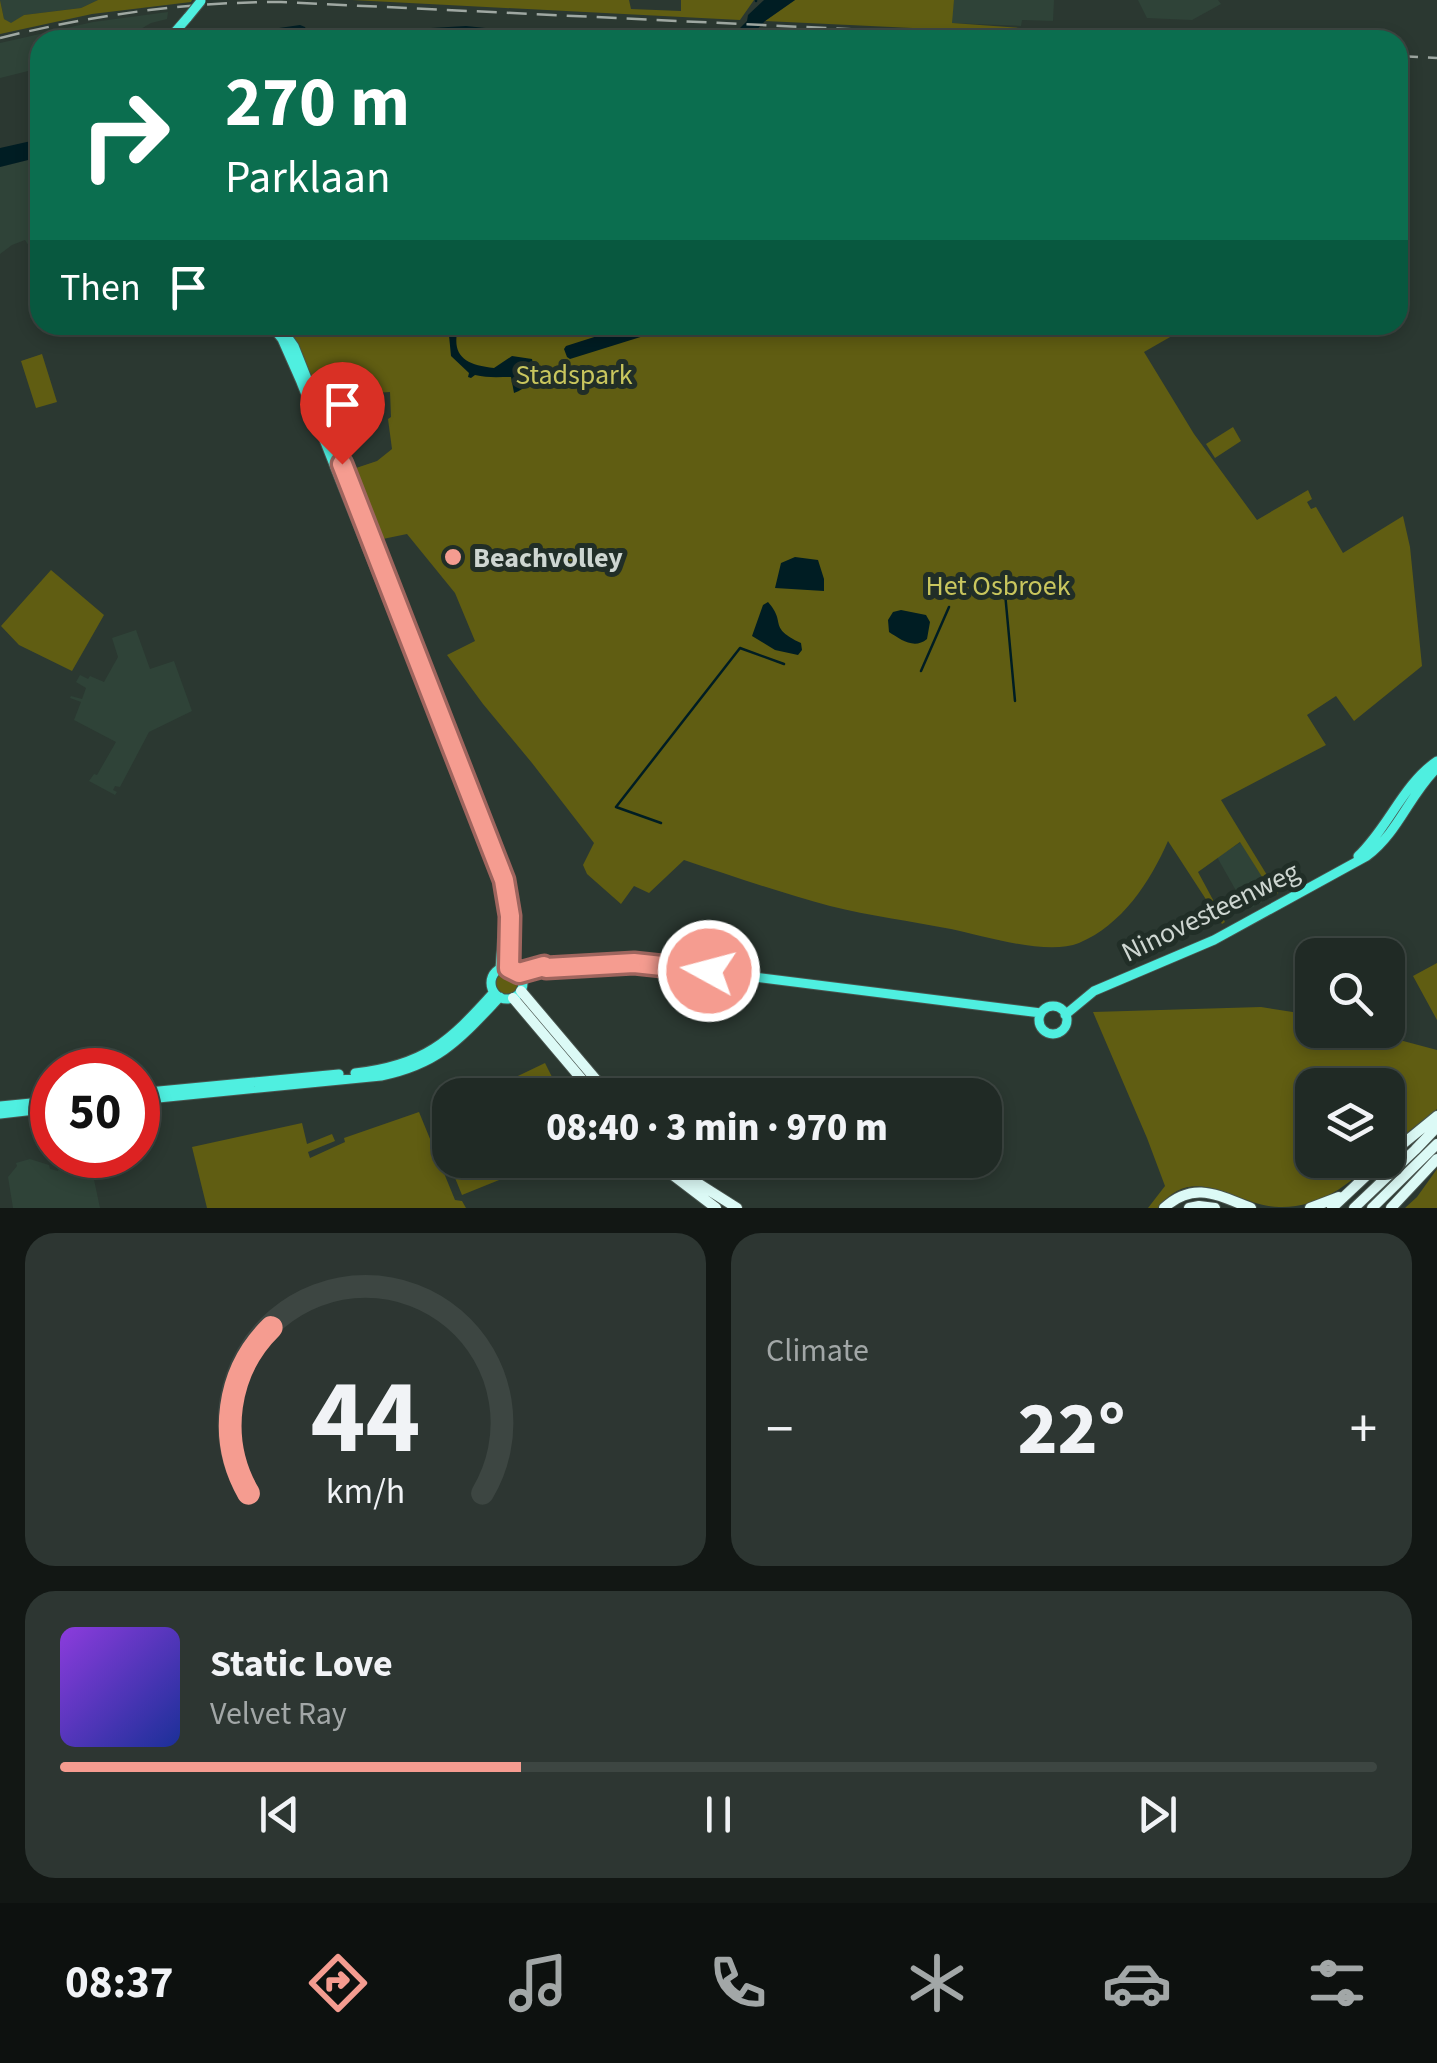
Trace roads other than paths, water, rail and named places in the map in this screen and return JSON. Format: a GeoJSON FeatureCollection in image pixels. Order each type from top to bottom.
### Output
{"type":"FeatureCollection","features":[{"type":"Feature","properties":{"kind":"highway"},"geometry":{"type":"LineString","coordinates":[[514,980],[582,1078]]}},
{"type":"Feature","properties":{"kind":"highway"},"geometry":{"type":"LineString","coordinates":[[514,980],[595,1078]]}},
{"type":"Feature","properties":{"kind":"highway"},"geometry":{"type":"LineString","coordinates":[[1405,1142],[1437,1116]]}},
{"type":"Feature","properties":{"kind":"highway"},"geometry":{"type":"LineString","coordinates":[[1354,1208],[1437,1126]]}},
{"type":"Feature","properties":{"kind":"highway"},"geometry":{"type":"LineString","coordinates":[[1372,1208],[1437,1144]]}},
{"type":"Feature","properties":{"kind":"highway"},"geometry":{"type":"LineString","coordinates":[[1391,1208],[1437,1159]]}},
{"type":"Feature","properties":{"kind":"highway"},"geometry":{"type":"LineString","coordinates":[[677,1178],[716,1208]]}},
{"type":"Feature","properties":{"kind":"highway"},"geometry":{"type":"LineString","coordinates":[[691,1178],[738,1208]]}},
{"type":"Feature","properties":{"kind":"highway"},"geometry":{"type":"LineString","coordinates":[[1332,1208],[1365,1178]]}},
{"type":"Feature","properties":{"kind":"highway"},"geometry":{"type":"LineString","coordinates":[[1310,1208],[1353,1190]]}},
{"type":"Feature","properties":{"kind":"highway"},"geometry":{"type":"LineString","coordinates":[[1164,1208],[1182,1196],[1204,1192],[1250,1208]]}},
{"type":"Feature","properties":{"kind":"highway"},"geometry":{"type":"LineString","coordinates":[[1189,1208],[1214,1208]]}},
{"type":"Feature","properties":{"kind":"main road"},"geometry":{"type":"LineString","coordinates":[[177,30],[201,0]]}},
{"type":"Feature","properties":{"kind":"main road"},"geometry":{"type":"LineString","coordinates":[[279,335],[301,382],[498,876],[514,980]]}},
{"type":"Feature","properties":{"kind":"main road"},"geometry":{"type":"LineString","coordinates":[[286,335],[320,411],[504,880],[514,980]]}},
{"type":"Feature","properties":{"kind":"main road","name":"Ninovesteenweg"},"geometry":{"type":"LineString","coordinates":[[1063,1012],[1094,991],[1214,940],[1367,856],[1382,843],[1437,764]]}},
{"type":"Feature","properties":{"kind":"main road"},"geometry":{"type":"LineString","coordinates":[[160,1095],[399,1072],[446,1050],[514,980],[546,968],[624,963],[668,965],[1040,1017]]}},
{"type":"Feature","properties":{"kind":"main road"},"geometry":{"type":"LineString","coordinates":[[497,994],[493,978],[514,980]]}},
{"type":"Feature","properties":{"kind":"main road"},"geometry":{"type":"LineString","coordinates":[[1052,1006],[1063,1012],[1066,1024],[1058,1033],[1044,1031],[1040,1017],[1052,1006]]}},
{"type":"Feature","properties":{"kind":"main road"},"geometry":{"type":"LineString","coordinates":[[0,1110],[30,1107]]}},
{"type":"Feature","properties":{"kind":"water"},"geometry":{"type":"Polygon","coordinates":[[[764,0],[795,0],[756,30],[736,30],[764,0]]]}},
{"type":"Feature","properties":{"kind":"water"},"geometry":{"type":"Polygon","coordinates":[[[300,25],[306,30],[274,30],[300,25]]]}},
{"type":"Feature","properties":{"kind":"water"},"geometry":{"type":"Polygon","coordinates":[[[466,26],[505,30],[396,30],[466,26]]]}},
{"type":"Feature","properties":{"kind":"water"},"geometry":{"type":"Polygon","coordinates":[[[30,141],[30,160],[0,167],[0,148],[30,141]]]}},
{"type":"Feature","properties":{"kind":"water"},"geometry":{"type":"Polygon","coordinates":[[[449,335],[457,335],[458,351],[467,361],[494,368],[512,356],[532,359],[533,370],[527,384],[514,393],[511,377],[468,377],[469,373],[451,356],[449,335]]]}},
{"type":"Feature","properties":{"kind":"water"},"geometry":{"type":"Polygon","coordinates":[[[601,335],[647,335],[570,359],[566,346],[601,335]]]}},
{"type":"Feature","properties":{"kind":"water"},"geometry":{"type":"Polygon","coordinates":[[[795,557],[818,560],[824,591],[775,588],[781,563],[795,557]]]}},
{"type":"Feature","properties":{"kind":"water"},"geometry":{"type":"Polygon","coordinates":[[[768,602],[784,633],[801,643],[798,655],[775,650],[752,636],[763,605],[768,602]]]}},
{"type":"Feature","properties":{"kind":"water"},"geometry":{"type":"Polygon","coordinates":[[[893,612],[926,615],[930,622],[927,639],[912,643],[889,632],[888,620],[893,612]]]}},
{"type":"Feature","properties":{"kind":"waterway"},"geometry":{"type":"LineString","coordinates":[[1004,582],[1015,701]]}},
{"type":"Feature","properties":{"kind":"waterway"},"geometry":{"type":"LineString","coordinates":[[921,671],[949,607]]}},
{"type":"Feature","properties":{"kind":"waterway"},"geometry":{"type":"LineString","coordinates":[[661,823],[616,807],[740,648],[784,664]]}},
{"type":"Feature","properties":{"kind":"railway"},"geometry":{"type":"LineString","coordinates":[[37,30],[139,11],[281,2],[867,30]]}},
{"type":"Feature","properties":{"kind":"railway"},"geometry":{"type":"LineString","coordinates":[[0,38],[30,32]]}},
{"type":"Feature","properties":{"kind":"railway"},"geometry":{"type":"LineString","coordinates":[[1408,57],[1437,58]]}},
{"type":"Feature","properties":{"kind":"place","name":"Beachvolley"},"geometry":{"type":"Point","coordinates":[453,557]}},
{"type":"Feature","properties":{"kind":"park label","name":"Stadspark"},"geometry":{"type":"Point","coordinates":[574,374]}},
{"type":"Feature","properties":{"kind":"park label","name":"Het Osbroek"},"geometry":{"type":"Point","coordinates":[998,585]}}]}
